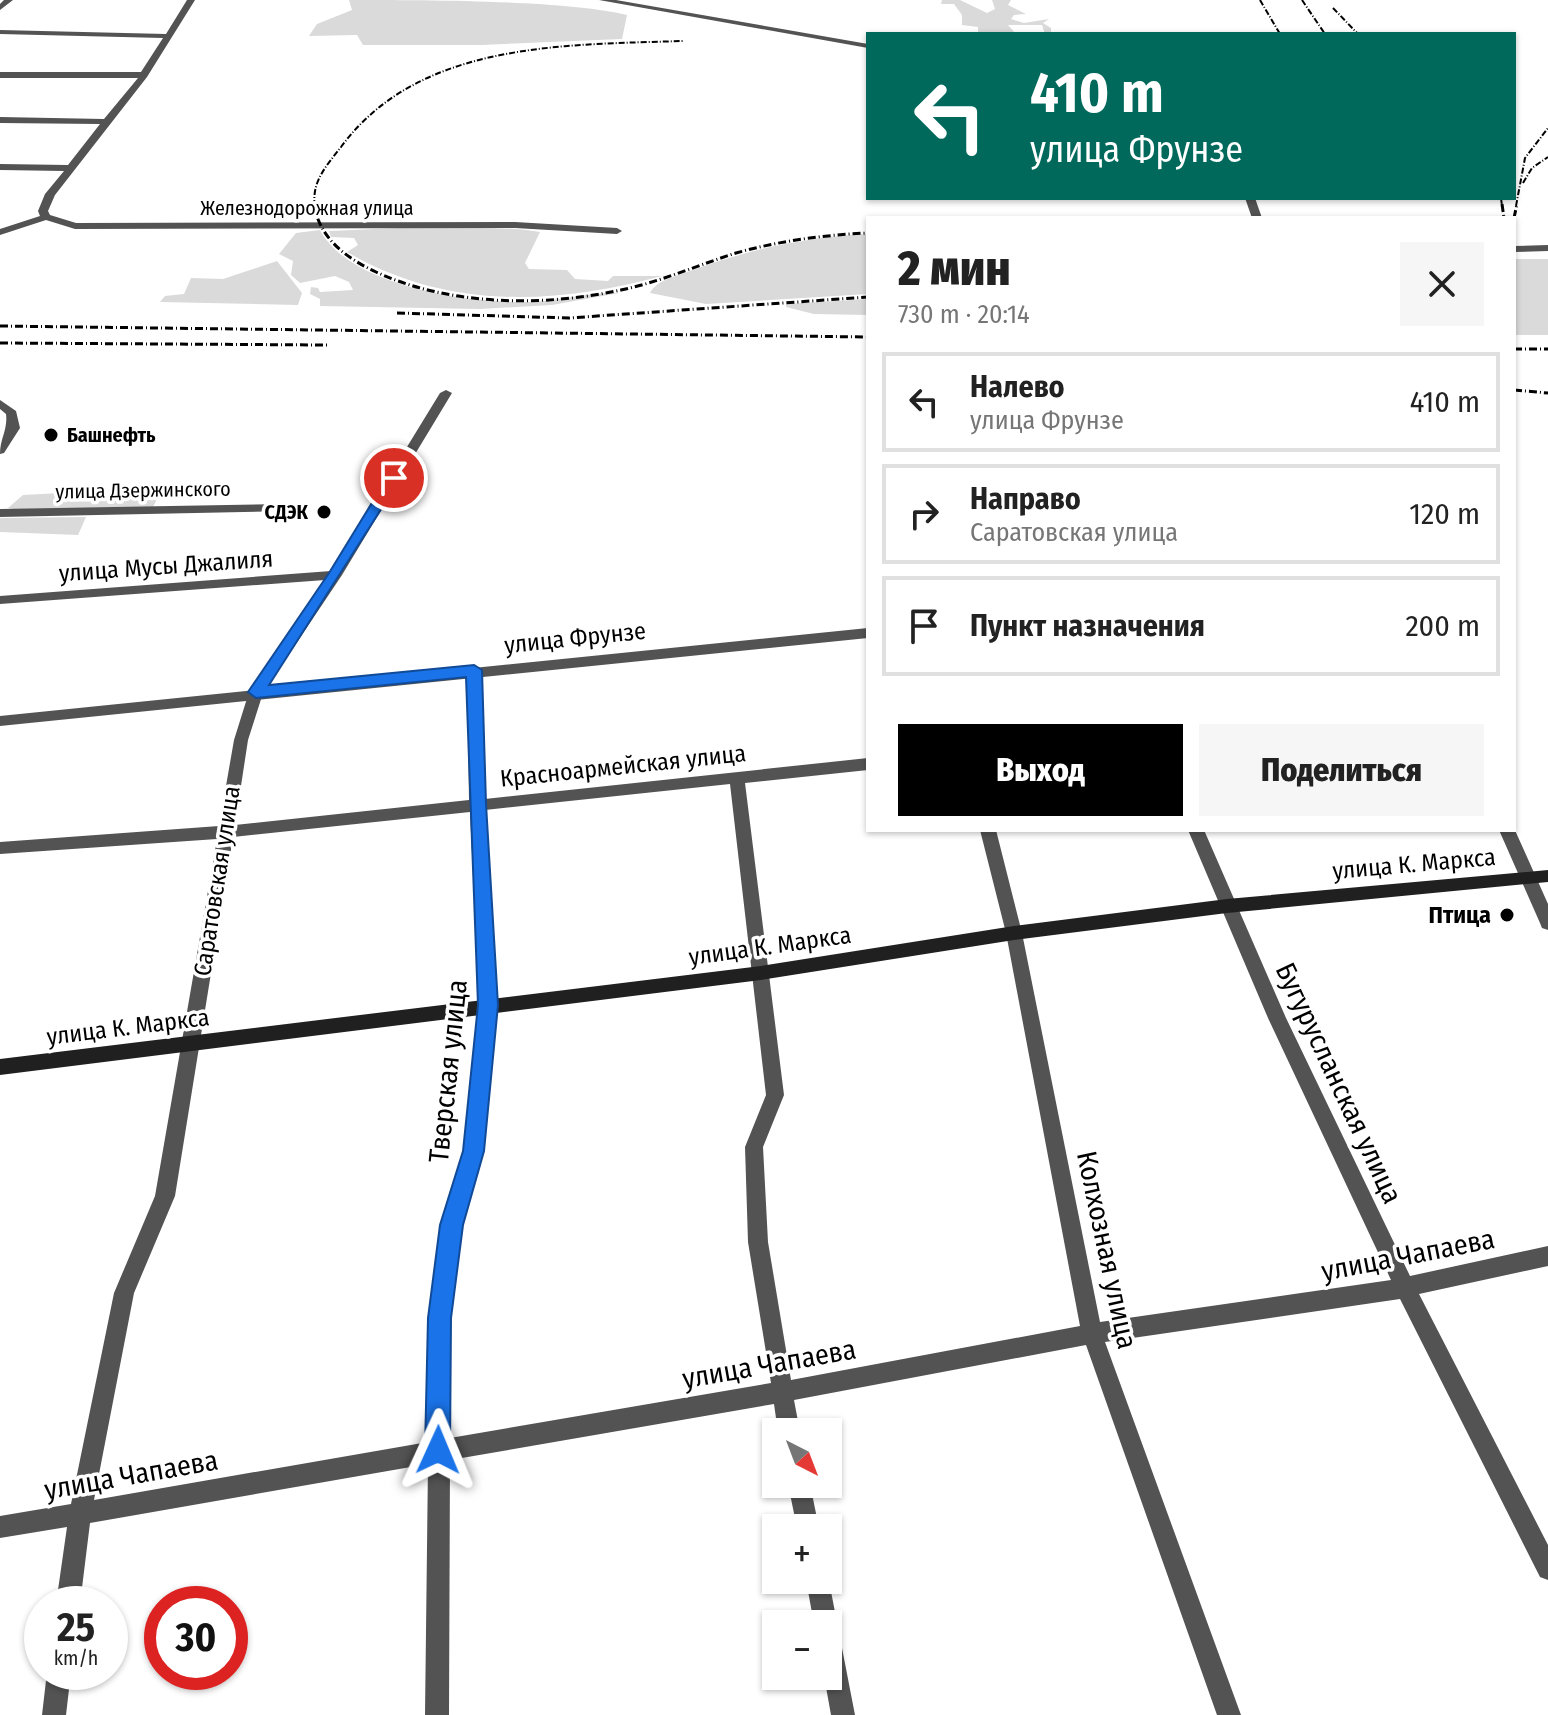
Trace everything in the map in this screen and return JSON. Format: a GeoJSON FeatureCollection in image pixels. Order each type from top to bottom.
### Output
{"type":"FeatureCollection","features":[{"type":"Feature","properties":{"kind":"main road","name":"улица К. Маркса"},"geometry":{"type":"LineString","coordinates":[[0,1067],[761,973],[1014,933],[1227,906],[1548,876]]}},
{"type":"Feature","properties":{"kind":"street"},"geometry":{"type":"LineString","coordinates":[[0,8],[9,0]]}},
{"type":"Feature","properties":{"kind":"street"},"geometry":{"type":"LineString","coordinates":[[0,232],[46,217],[43,211],[50,194],[144,75],[190,0]]}},
{"type":"Feature","properties":{"kind":"street"},"geometry":{"type":"LineString","coordinates":[[603,0],[866,46]]}},
{"type":"Feature","properties":{"kind":"street"},"geometry":{"type":"LineString","coordinates":[[0,32],[168,36]]}},
{"type":"Feature","properties":{"kind":"street"},"geometry":{"type":"LineString","coordinates":[[0,75],[144,75]]}},
{"type":"Feature","properties":{"kind":"street"},"geometry":{"type":"LineString","coordinates":[[0,120],[109,122]]}},
{"type":"Feature","properties":{"kind":"street"},"geometry":{"type":"LineString","coordinates":[[0,167],[70,168]]}},
{"type":"Feature","properties":{"kind":"street","name":"Железнодорожная улица"},"geometry":{"type":"LineString","coordinates":[[46,217],[75,226],[515,225],[617,231]]}},
{"type":"Feature","properties":{"kind":"street"},"geometry":{"type":"LineString","coordinates":[[1516,249],[1548,248]]}},
{"type":"Feature","properties":{"kind":"street","name":"Саратовская улица"},"geometry":{"type":"LineString","coordinates":[[70,1586],[80,1512],[124,1293],[165,1196],[224,832],[241,740],[256,692],[335,575],[446,393]]}},
{"type":"Feature","properties":{"kind":"street"},"geometry":{"type":"LineString","coordinates":[[0,403],[12,413],[14,428],[0,450]]}},
{"type":"Feature","properties":{"kind":"street","name":"улица Дзержинского"},"geometry":{"type":"LineString","coordinates":[[0,513],[287,508]]}},
{"type":"Feature","properties":{"kind":"street","name":"улица Мусы Джалиля"},"geometry":{"type":"LineString","coordinates":[[0,600],[335,575]]}},
{"type":"Feature","properties":{"kind":"street","name":"улица Фрунзе"},"geometry":{"type":"LineString","coordinates":[[0,721],[256,692],[866,633]]}},
{"type":"Feature","properties":{"kind":"street","name":"Тверская улица"},"geometry":{"type":"LineString","coordinates":[[437,1715],[440,1318],[452,1225],[474,1151],[488,1005],[477,804],[474,670]]}},
{"type":"Feature","properties":{"kind":"street","name":"Красноармейская улица"},"geometry":{"type":"LineString","coordinates":[[0,848],[224,832],[866,764]]}},
{"type":"Feature","properties":{"kind":"street"},"geometry":{"type":"LineString","coordinates":[[737,779],[775,1095],[754,1147],[758,1242],[787,1418]]}},
{"type":"Feature","properties":{"kind":"street","name":"Колхозная улица"},"geometry":{"type":"LineString","coordinates":[[989,832],[1014,933],[1092,1334],[1229,1715]]}},
{"type":"Feature","properties":{"kind":"street","name":"Бугурусланская улица"},"geometry":{"type":"LineString","coordinates":[[1197,832],[1227,906],[1403,1288],[1548,1569]]}},
{"type":"Feature","properties":{"kind":"street"},"geometry":{"type":"LineString","coordinates":[[1508,832],[1548,923]]}},
{"type":"Feature","properties":{"kind":"street","name":"улица Чапаева"},"geometry":{"type":"LineString","coordinates":[[0,1527],[782,1392],[1092,1334],[1403,1288],[1548,1256]]}},
{"type":"Feature","properties":{"kind":"street"},"geometry":{"type":"LineString","coordinates":[[54,1715],[57,1690]]}},
{"type":"Feature","properties":{"kind":"street"},"geometry":{"type":"LineString","coordinates":[[838,1690],[843,1715]]}},
{"type":"Feature","properties":{"kind":"shaded area"},"geometry":{"type":"Polygon","coordinates":[[[349,0],[530,4],[627,15],[622,39],[481,45],[363,45],[357,35],[309,36],[317,24],[352,10],[349,0]]]}},
{"type":"Feature","properties":{"kind":"shaded area"},"geometry":{"type":"Polygon","coordinates":[[[942,0],[960,0],[987,13],[995,9],[992,0],[1011,0],[1008,5],[1026,14],[1014,15],[1011,19],[1024,23],[1049,19],[1043,23],[1051,28],[1051,32],[1044,32],[1042,25],[1008,25],[1014,32],[978,32],[978,27],[962,25],[962,15],[954,4],[941,4],[942,0]]]}},
{"type":"Feature","properties":{"kind":"shaded area"},"geometry":{"type":"Polygon","coordinates":[[[422,227],[540,232],[525,263],[529,269],[567,270],[575,279],[608,281],[613,276],[662,276],[582,293],[502,297],[462,293],[385,271],[347,252],[358,245],[354,238],[331,237],[329,231],[422,227]]]}},
{"type":"Feature","properties":{"kind":"shaded area"},"geometry":{"type":"Polygon","coordinates":[[[320,230],[335,250],[357,265],[384,278],[445,295],[528,302],[619,293],[552,305],[480,309],[320,306],[320,299],[310,294],[311,287],[318,288],[320,292],[353,290],[349,282],[335,276],[300,283],[291,275],[293,261],[279,254],[296,233],[320,230]]]}},
{"type":"Feature","properties":{"kind":"shaded area"},"geometry":{"type":"Polygon","coordinates":[[[866,234],[866,294],[706,304],[650,293],[666,280],[709,264],[754,251],[821,238],[866,234]]]}},
{"type":"Feature","properties":{"kind":"shaded area"},"geometry":{"type":"Polygon","coordinates":[[[1516,259],[1548,259],[1548,335],[1516,335],[1516,259]]]}},
{"type":"Feature","properties":{"kind":"shaded area"},"geometry":{"type":"Polygon","coordinates":[[[277,261],[302,293],[298,305],[160,302],[165,296],[184,294],[191,278],[223,279],[277,261]]]}},
{"type":"Feature","properties":{"kind":"shaded area"},"geometry":{"type":"Polygon","coordinates":[[[866,299],[866,315],[814,314],[786,307],[786,304],[866,299]]]}},
{"type":"Feature","properties":{"kind":"shaded area"},"geometry":{"type":"Polygon","coordinates":[[[61,493],[158,497],[153,507],[21,511],[8,508],[23,495],[61,493]]]}},
{"type":"Feature","properties":{"kind":"shaded area"},"geometry":{"type":"Polygon","coordinates":[[[86,517],[78,535],[0,532],[0,518],[86,517]]]}},
{"type":"Feature","properties":{"kind":"railway"},"geometry":{"type":"LineString","coordinates":[[1260,0],[1279,32]]}},
{"type":"Feature","properties":{"kind":"railway"},"geometry":{"type":"LineString","coordinates":[[1302,0],[1324,32]]}},
{"type":"Feature","properties":{"kind":"railway"},"geometry":{"type":"LineString","coordinates":[[1333,8],[1356,32]]}},
{"type":"Feature","properties":{"kind":"railway"},"geometry":{"type":"LineString","coordinates":[[315,206],[318,182],[341,147],[373,112],[411,86],[452,68],[544,48],[683,41]]}},
{"type":"Feature","properties":{"kind":"railway"},"geometry":{"type":"LineString","coordinates":[[1516,206],[1525,158],[1548,128]]}},
{"type":"Feature","properties":{"kind":"railway"},"geometry":{"type":"LineString","coordinates":[[1523,183],[1532,168],[1548,157]]}},
{"type":"Feature","properties":{"kind":"railway"},"geometry":{"type":"LineString","coordinates":[[1501,200],[1502,206]]}},
{"type":"Feature","properties":{"kind":"railway"},"geometry":{"type":"LineString","coordinates":[[314,204],[322,227],[336,246],[376,272],[435,292],[497,300],[591,296],[650,283],[768,245],[866,233]]}},
{"type":"Feature","properties":{"kind":"railway"},"geometry":{"type":"LineString","coordinates":[[1502,204],[1504,216]]}},
{"type":"Feature","properties":{"kind":"railway"},"geometry":{"type":"LineString","coordinates":[[1514,216],[1517,204]]}},
{"type":"Feature","properties":{"kind":"railway"},"geometry":{"type":"LineString","coordinates":[[397,313],[569,318],[866,297]]}},
{"type":"Feature","properties":{"kind":"railway"},"geometry":{"type":"LineString","coordinates":[[0,326],[866,337]]}},
{"type":"Feature","properties":{"kind":"railway"},"geometry":{"type":"LineString","coordinates":[[0,343],[328,345]]}},
{"type":"Feature","properties":{"kind":"railway"},"geometry":{"type":"LineString","coordinates":[[1516,349],[1548,349]]}},
{"type":"Feature","properties":{"kind":"railway"},"geometry":{"type":"LineString","coordinates":[[1516,390],[1548,393]]}},
{"type":"Feature","properties":{"kind":"place","name":"Башнефть"},"geometry":{"type":"Point","coordinates":[51,435]}},
{"type":"Feature","properties":{"kind":"place","name":"СДЭК"},"geometry":{"type":"Point","coordinates":[324,512]}},
{"type":"Feature","properties":{"kind":"place","name":"Птица"},"geometry":{"type":"Point","coordinates":[1507,915]}},
{"type":"Feature","properties":{"kind":"route"},"geometry":{"type":"LineString","coordinates":[[394,478],[306,620],[256,692],[474,670],[477,804],[488,1005],[474,1151],[452,1225],[440,1318],[438,1450]]}}]}
